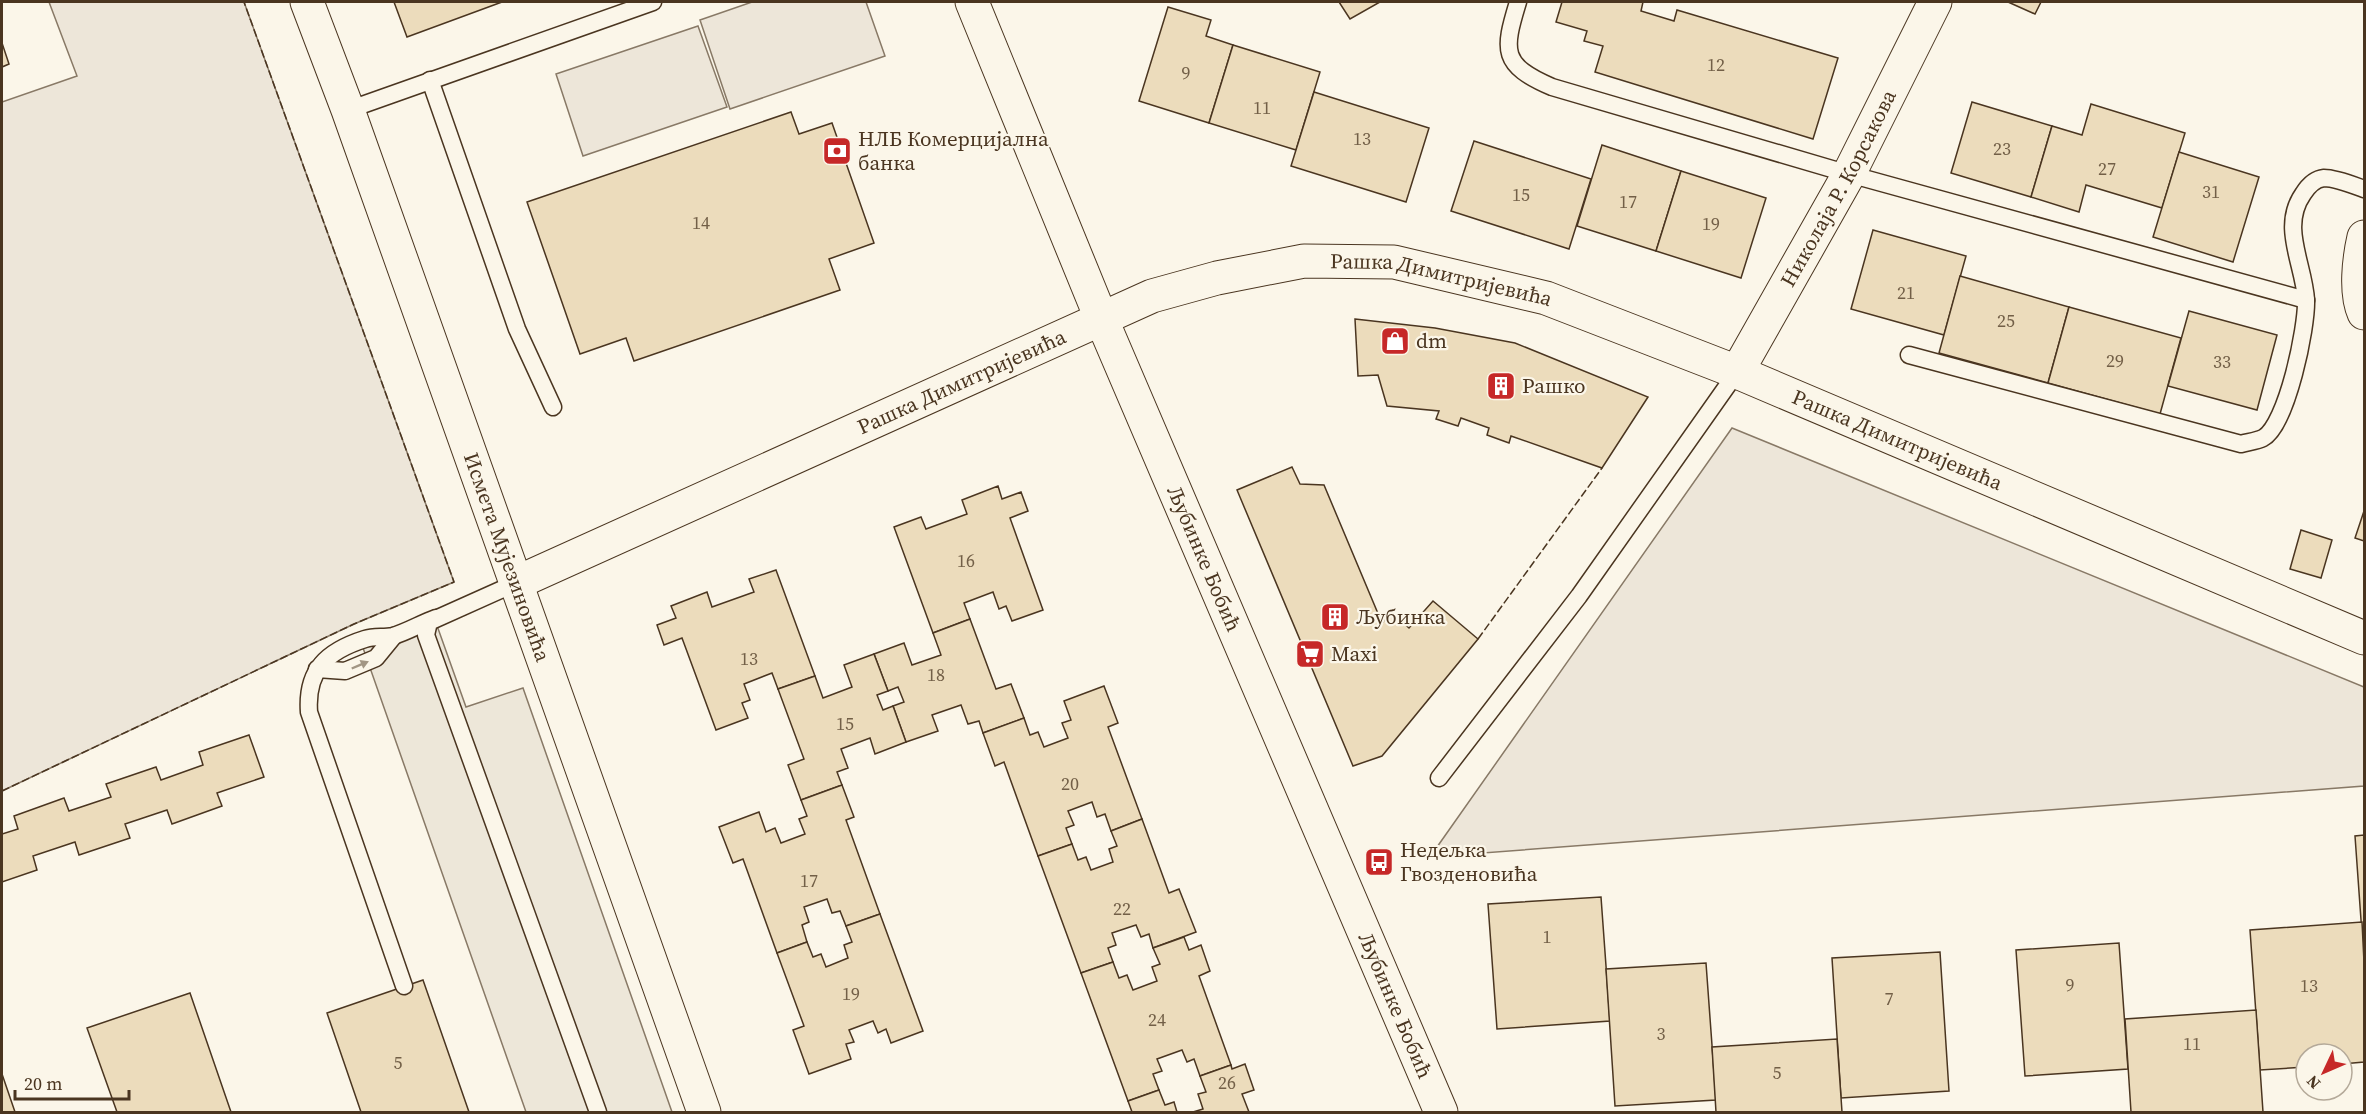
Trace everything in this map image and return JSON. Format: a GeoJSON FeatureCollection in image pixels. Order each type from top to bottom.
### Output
{"type":"FeatureCollection","features":[{"type":"Feature","properties":{"kind":"street","name":"Исмета Мујезиновића"},"geometry":{"type":"LineString","coordinates":[[307,2],[348,110],[704,1113]]}},
{"type":"Feature","properties":{"kind":"street","name":"Љубинке Бобић"},"geometry":{"type":"LineString","coordinates":[[972,2],[1101,318],[1440,1113]]}},
{"type":"Feature","properties":{"kind":"street","name":"Николаја Р. Корсакова"},"geometry":{"type":"LineString","coordinates":[[1737,372],[1849,174],[1935,2]]}},
{"type":"Feature","properties":{"kind":"street"},"geometry":{"type":"LineString","coordinates":[[2364,237],[2361,250],[2360,303],[2364,313]]}},
{"type":"Feature","properties":{"kind":"street","name":"Рашка Димитријевића"},"geometry":{"type":"LineString","coordinates":[[516,583],[1152,296],[1217,278],[1304,261],[1394,262],[1546,298],[1737,372],[2364,638]]}},
{"type":"Feature","properties":{"kind":"lane"},"geometry":{"type":"LineString","coordinates":[[348,110],[653,2]]}},
{"type":"Feature","properties":{"kind":"lane"},"geometry":{"type":"LineString","coordinates":[[1518,2],[1508,38],[1514,63],[1529,77],[1552,87],[1849,174],[2306,300]]}},
{"type":"Feature","properties":{"kind":"lane"},"geometry":{"type":"LineString","coordinates":[[430,80],[517,329],[553,407]]}},
{"type":"Feature","properties":{"kind":"lane"},"geometry":{"type":"LineString","coordinates":[[1909,355],[2241,444],[2264,438],[2277,424],[2297,364],[2302,335],[2306,300],[2292,218],[2296,203],[2314,181],[2326,178],[2364,189]]}},
{"type":"Feature","properties":{"kind":"lane"},"geometry":{"type":"LineString","coordinates":[[1439,778],[1579,596],[1737,372]]}},
{"type":"Feature","properties":{"kind":"lane"},"geometry":{"type":"LineString","coordinates":[[404,986],[309,712],[308,694],[316,669],[337,651],[367,638],[394,636],[516,583]]}},
{"type":"Feature","properties":{"kind":"lane"},"geometry":{"type":"LineString","coordinates":[[442,615],[429,622],[426,636],[598,1113]]}},
{"type":"Feature","properties":{"kind":"shaded area"},"geometry":{"type":"Polygon","coordinates":[[[49,2],[244,2],[454,582],[354,624],[2,791],[2,102],[77,76],[49,2]]]}},
{"type":"Feature","properties":{"kind":"shaded area"},"geometry":{"type":"Polygon","coordinates":[[[752,2],[866,2],[885,56],[730,109],[700,20],[752,2]]]}},
{"type":"Feature","properties":{"kind":"shaded area"},"geometry":{"type":"Polygon","coordinates":[[[698,26],[727,107],[583,156],[556,74],[698,26]]]}},
{"type":"Feature","properties":{"kind":"shaded area"},"geometry":{"type":"Polygon","coordinates":[[[1732,428],[2364,687],[2364,786],[1430,857],[1732,428]]]}},
{"type":"Feature","properties":{"kind":"shaded area"},"geometry":{"type":"Polygon","coordinates":[[[435,620],[466,707],[523,688],[672,1112],[526,1112],[362,645],[435,620]]]}},
{"type":"Feature","properties":{"kind":"building"},"geometry":{"type":"Polygon","coordinates":[[[394,2],[502,2],[407,37],[394,2]]]}},
{"type":"Feature","properties":{"kind":"building"},"geometry":{"type":"Polygon","coordinates":[[[1339,2],[1380,2],[1350,19],[1339,2]]]}},
{"type":"Feature","properties":{"kind":"building"},"geometry":{"type":"Polygon","coordinates":[[[1562,2],[1643,2],[1641,11],[1674,21],[1677,10],[1838,58],[1813,139],[1595,72],[1603,46],[1584,41],[1587,31],[1556,22],[1562,2]]]}},
{"type":"Feature","properties":{"kind":"building"},"geometry":{"type":"Polygon","coordinates":[[[2008,2],[2041,2],[2035,14],[2008,2]]]}},
{"type":"Feature","properties":{"kind":"building"},"geometry":{"type":"Polygon","coordinates":[[[1168,7],[1211,20],[1206,36],[1233,45],[1209,123],[1139,101],[1168,7]]]}},
{"type":"Feature","properties":{"kind":"building"},"geometry":{"type":"Polygon","coordinates":[[[2,43],[9,64],[2,67],[2,43]]]}},
{"type":"Feature","properties":{"kind":"building"},"geometry":{"type":"Polygon","coordinates":[[[1233,45],[1320,72],[1296,150],[1209,123],[1233,45]]]}},
{"type":"Feature","properties":{"kind":"building"},"geometry":{"type":"Polygon","coordinates":[[[1314,92],[1429,128],[1406,202],[1291,166],[1314,92]]]}},
{"type":"Feature","properties":{"kind":"building"},"geometry":{"type":"Polygon","coordinates":[[[1972,102],[2052,126],[2031,197],[1951,173],[1972,102]]]}},
{"type":"Feature","properties":{"kind":"building"},"geometry":{"type":"Polygon","coordinates":[[[2091,104],[2185,133],[2162,208],[2086,185],[2079,212],[2031,197],[2052,126],[2082,135],[2091,104]]]}},
{"type":"Feature","properties":{"kind":"building"},"geometry":{"type":"Polygon","coordinates":[[[791,112],[799,134],[832,123],[874,243],[829,259],[840,290],[634,361],[626,338],[580,354],[527,202],[791,112]]]}},
{"type":"Feature","properties":{"kind":"building"},"geometry":{"type":"Polygon","coordinates":[[[1474,141],[1591,179],[1569,249],[1451,211],[1474,141]]]}},
{"type":"Feature","properties":{"kind":"building"},"geometry":{"type":"Polygon","coordinates":[[[1602,145],[1681,171],[1656,251],[1577,226],[1602,145]]]}},
{"type":"Feature","properties":{"kind":"building"},"geometry":{"type":"Polygon","coordinates":[[[2179,152],[2259,177],[2233,262],[2153,237],[2179,152]]]}},
{"type":"Feature","properties":{"kind":"building"},"geometry":{"type":"Polygon","coordinates":[[[1681,171],[1766,198],[1741,278],[1656,251],[1681,171]]]}},
{"type":"Feature","properties":{"kind":"building"},"geometry":{"type":"Polygon","coordinates":[[[1873,230],[1966,256],[1944,335],[1851,309],[1873,230]]]}},
{"type":"Feature","properties":{"kind":"building"},"geometry":{"type":"Polygon","coordinates":[[[1960,276],[2069,307],[2048,383],[1939,353],[1960,276]]]}},
{"type":"Feature","properties":{"kind":"building"},"geometry":{"type":"Polygon","coordinates":[[[2069,307],[2181,338],[2160,414],[2048,383],[2069,307]]]}},
{"type":"Feature","properties":{"kind":"building"},"geometry":{"type":"Polygon","coordinates":[[[2189,311],[2277,335],[2257,410],[2168,386],[2189,311]]]}},
{"type":"Feature","properties":{"kind":"building","name":"Рашко"},"geometry":{"type":"Polygon","coordinates":[[[1355,319],[1435,328],[1515,343],[1648,397],[1602,468],[1511,436],[1509,443],[1487,435],[1489,428],[1461,418],[1458,426],[1436,419],[1439,411],[1387,406],[1378,375],[1358,376],[1355,319]]]}},
{"type":"Feature","properties":{"kind":"building","name":"Љубинка"},"geometry":{"type":"Polygon","coordinates":[[[1292,467],[1300,484],[1324,485],[1382,623],[1391,612],[1409,628],[1433,601],[1478,639],[1382,756],[1353,766],[1237,490],[1292,467]]]}},
{"type":"Feature","properties":{"kind":"building"},"geometry":{"type":"Polygon","coordinates":[[[998,486],[1002,499],[1021,492],[1028,511],[1010,518],[1043,610],[1012,621],[1006,606],[999,609],[993,592],[964,603],[970,619],[933,633],[894,527],[921,517],[926,529],[967,514],[962,500],[998,486]]]}},
{"type":"Feature","properties":{"kind":"building"},"geometry":{"type":"Polygon","coordinates":[[[2364,511],[2364,541],[2355,538],[2364,511]]]}},
{"type":"Feature","properties":{"kind":"building"},"geometry":{"type":"Polygon","coordinates":[[[2301,530],[2332,540],[2321,578],[2290,569],[2301,530]]]}},
{"type":"Feature","properties":{"kind":"building"},"geometry":{"type":"Polygon","coordinates":[[[776,570],[815,676],[778,689],[772,673],[744,684],[750,700],[742,703],[748,718],[716,730],[682,638],[664,645],[657,625],[676,618],[671,606],[707,592],[712,607],[754,592],[749,579],[776,570]]]}},
{"type":"Feature","properties":{"kind":"building"},"geometry":{"type":"Polygon","coordinates":[[[970,619],[996,689],[1011,684],[1024,718],[983,733],[979,721],[968,724],[961,705],[932,715],[938,731],[906,742],[893,706],[904,702],[898,687],[888,691],[874,654],[904,643],[912,665],[941,655],[933,633],[970,619]]]}},
{"type":"Feature","properties":{"kind":"building"},"geometry":{"type":"Polygon","coordinates":[[[874,654],[888,691],[877,695],[883,710],[893,706],[906,742],[875,754],[870,738],[841,749],[848,768],[837,772],[842,785],[801,800],[788,765],[804,759],[778,689],[815,676],[823,698],[852,687],[844,665],[874,654]]]}},
{"type":"Feature","properties":{"kind":"building"},"geometry":{"type":"Polygon","coordinates":[[[1104,686],[1118,723],[1108,727],[1142,819],[1111,831],[1105,814],[1097,817],[1092,802],[1068,811],[1074,825],[1066,828],[1072,844],[1038,856],[1004,762],[995,766],[983,733],[1024,718],[1030,735],[1038,732],[1044,747],[1068,738],[1062,723],[1071,720],[1064,701],[1104,686]]]}},
{"type":"Feature","properties":{"kind":"building"},"geometry":{"type":"Polygon","coordinates":[[[249,735],[264,777],[217,793],[222,806],[172,824],[167,810],[125,824],[130,838],[79,855],[75,842],[33,856],[37,870],[2,882],[2,834],[18,829],[14,816],[64,798],[69,811],[111,797],[106,784],[156,767],[161,780],[203,765],[199,752],[249,735]]]}},
{"type":"Feature","properties":{"kind":"building"},"geometry":{"type":"Polygon","coordinates":[[[842,785],[854,817],[846,820],[880,914],[846,926],[840,911],[832,913],[827,899],[804,907],[809,922],[802,925],[807,942],[777,953],[743,859],[733,863],[719,827],[759,812],[766,832],[775,828],[781,843],[805,834],[799,819],[807,816],[801,800],[842,785]]]}},
{"type":"Feature","properties":{"kind":"building"},"geometry":{"type":"Polygon","coordinates":[[[1142,819],[1169,893],[1179,889],[1196,932],[1153,948],[1149,934],[1141,937],[1136,925],[1112,933],[1116,945],[1108,948],[1113,962],[1081,973],[1038,856],[1072,844],[1078,860],[1086,857],[1091,870],[1113,862],[1109,849],[1117,846],[1111,831],[1142,819]]]}},
{"type":"Feature","properties":{"kind":"building"},"geometry":{"type":"Polygon","coordinates":[[[2364,835],[2364,962],[2355,836],[2364,835]]]}},
{"type":"Feature","properties":{"kind":"building"},"geometry":{"type":"Polygon","coordinates":[[[1601,897],[1610,1021],[1497,1029],[1488,904],[1601,897]]]}},
{"type":"Feature","properties":{"kind":"building"},"geometry":{"type":"Polygon","coordinates":[[[880,914],[923,1031],[891,1043],[886,1029],[878,1033],[873,1021],[849,1030],[854,1042],[846,1044],[851,1059],[809,1074],[793,1030],[804,1026],[777,953],[807,942],[813,957],[821,954],[826,967],[848,958],[844,945],[852,942],[846,926],[880,914]]]}},
{"type":"Feature","properties":{"kind":"building"},"geometry":{"type":"Polygon","coordinates":[[[2362,922],[2364,1062],[2354,1063],[2354,1042],[2294,1042],[2294,1068],[2260,1070],[2250,930],[2362,922]]]}},
{"type":"Feature","properties":{"kind":"building"},"geometry":{"type":"Polygon","coordinates":[[[1184,937],[1189,950],[1201,945],[1210,971],[1199,976],[1231,1065],[1200,1076],[1194,1059],[1187,1062],[1182,1050],[1157,1059],[1162,1071],[1153,1074],[1159,1090],[1128,1101],[1081,973],[1113,962],[1119,978],[1127,975],[1133,990],[1157,981],[1152,967],[1160,964],[1153,948],[1184,937]]]}},
{"type":"Feature","properties":{"kind":"building"},"geometry":{"type":"Polygon","coordinates":[[[2119,943],[2128,1069],[2025,1076],[2016,950],[2119,943]]]}},
{"type":"Feature","properties":{"kind":"building"},"geometry":{"type":"Polygon","coordinates":[[[1940,952],[1949,1091],[1841,1098],[1832,958],[1940,952]]]}},
{"type":"Feature","properties":{"kind":"building"},"geometry":{"type":"Polygon","coordinates":[[[1706,963],[1716,1100],[1615,1106],[1606,969],[1706,963]]]}},
{"type":"Feature","properties":{"kind":"building"},"geometry":{"type":"Polygon","coordinates":[[[423,980],[469,1112],[361,1112],[327,1013],[423,980]]]}},
{"type":"Feature","properties":{"kind":"building"},"geometry":{"type":"Polygon","coordinates":[[[190,993],[231,1112],[117,1112],[87,1028],[190,993]]]}},
{"type":"Feature","properties":{"kind":"building"},"geometry":{"type":"Polygon","coordinates":[[[2256,1010],[2263,1112],[2131,1112],[2125,1019],[2256,1010]]]}},
{"type":"Feature","properties":{"kind":"building"},"geometry":{"type":"Polygon","coordinates":[[[1837,1039],[1842,1112],[1716,1112],[1712,1047],[1837,1039]]]}},
{"type":"Feature","properties":{"kind":"building"},"geometry":{"type":"Polygon","coordinates":[[[1245,1064],[1254,1090],[1242,1094],[1249,1112],[1193,1112],[1203,1109],[1198,1094],[1206,1092],[1200,1076],[1231,1065],[1232,1069],[1245,1064]]]}},
{"type":"Feature","properties":{"kind":"building"},"geometry":{"type":"Polygon","coordinates":[[[2,1074],[15,1112],[2,1112],[2,1074]]]}},
{"type":"Feature","properties":{"kind":"building"},"geometry":{"type":"Polygon","coordinates":[[[1159,1090],[1165,1105],[1174,1102],[1177,1112],[1132,1112],[1128,1101],[1159,1090]]]}},
{"type":"Feature","properties":{"kind":"fence"},"geometry":{"type":"LineString","coordinates":[[2,791],[354,624],[454,582],[244,2]]}},
{"type":"Feature","properties":{"kind":"fence"},"geometry":{"type":"LineString","coordinates":[[1478,639],[1602,468]]}},
{"type":"Feature","properties":{"kind":"place","name":"НЛБ Комерцијална банка"},"geometry":{"type":"Point","coordinates":[837,151]}},
{"type":"Feature","properties":{"kind":"place","name":"dm"},"geometry":{"type":"Point","coordinates":[1395,341]}},
{"type":"Feature","properties":{"kind":"place","name":"Рашко"},"geometry":{"type":"Point","coordinates":[1501,386]}},
{"type":"Feature","properties":{"kind":"place","name":"Љубинка"},"geometry":{"type":"Point","coordinates":[1335,617]}},
{"type":"Feature","properties":{"kind":"place","name":"Maxi"},"geometry":{"type":"Point","coordinates":[1310,654]}},
{"type":"Feature","properties":{"kind":"place","name":"Недељка Гвозденовића"},"geometry":{"type":"Point","coordinates":[1379,862]}}]}
